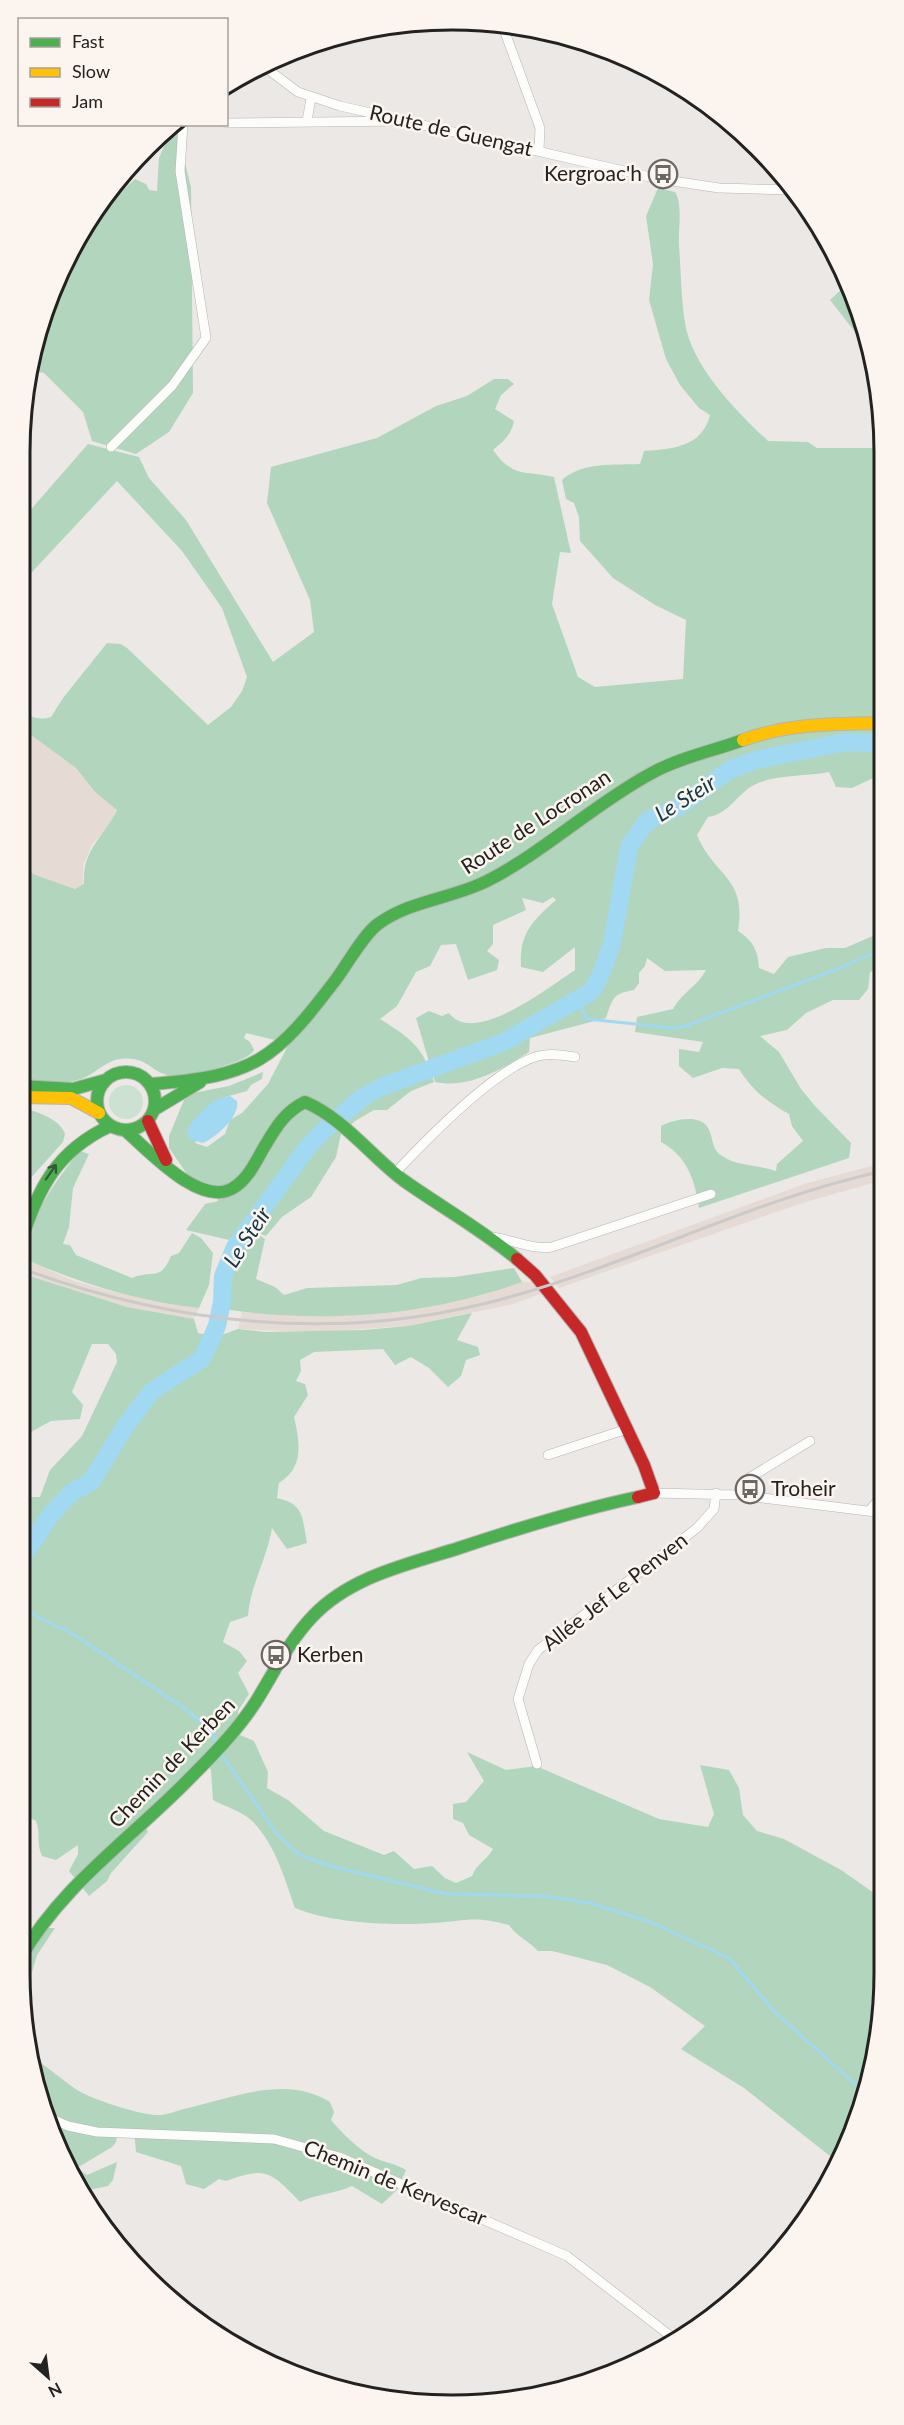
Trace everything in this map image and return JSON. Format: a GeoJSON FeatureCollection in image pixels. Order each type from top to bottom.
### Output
{"type":"FeatureCollection","features":[{"type":"Feature","properties":{"kind":"main road","name":"Route de Locronan"},"geometry":{"type":"LineString","coordinates":[[151,1084],[203,1080],[249,1066],[278,1049],[312,1012],[366,936],[386,918],[408,906],[459,894],[489,880],[550,841],[635,781],[667,766],[774,729],[814,724],[874,723]]}},
{"type":"Feature","properties":{"kind":"main road"},"geometry":{"type":"LineString","coordinates":[[30,1087],[73,1089],[106,1080],[119,1072],[136,1073],[151,1084],[155,1096],[154,1109],[148,1121],[134,1130],[126,1131]]}},
{"type":"Feature","properties":{"kind":"main road"},"geometry":{"type":"LineString","coordinates":[[99,1113],[97,1097],[106,1080]]}},
{"type":"Feature","properties":{"kind":"main road","name":"Route de Locronan"},"geometry":{"type":"LineString","coordinates":[[154,1109],[203,1080]]}},
{"type":"Feature","properties":{"kind":"main road"},"geometry":{"type":"LineString","coordinates":[[30,1097],[71,1098],[87,1105],[99,1113],[110,1126],[126,1131],[199,1189],[214,1193],[228,1190],[238,1184],[254,1167],[288,1110],[305,1102],[322,1109],[395,1173],[491,1237],[535,1275],[573,1319],[627,1429],[654,1493]]}},
{"type":"Feature","properties":{"kind":"main road"},"geometry":{"type":"LineString","coordinates":[[148,1121],[154,1139],[170,1166]]}},
{"type":"Feature","properties":{"kind":"main road"},"geometry":{"type":"LineString","coordinates":[[30,1214],[57,1164],[78,1142],[110,1126]]}},
{"type":"Feature","properties":{"kind":"main road","name":"Chemin de Kerben"},"geometry":{"type":"LineString","coordinates":[[30,1941],[40,1923],[64,1893],[123,1842],[236,1729],[259,1698],[295,1637],[326,1605],[365,1580],[381,1573],[572,1510],[654,1493]]}},
{"type":"Feature","properties":{"kind":"street"},"geometry":{"type":"LineString","coordinates":[[506,34],[540,128],[539,150]]}},
{"type":"Feature","properties":{"kind":"street","name":"Route de Guengat"},"geometry":{"type":"LineString","coordinates":[[270,72],[281,82],[311,98],[687,184],[756,190],[782,189]]}},
{"type":"Feature","properties":{"kind":"street"},"geometry":{"type":"LineString","coordinates":[[307,121],[311,98]]}},
{"type":"Feature","properties":{"kind":"street"},"geometry":{"type":"LineString","coordinates":[[228,123],[307,121],[398,123],[408,120]]}},
{"type":"Feature","properties":{"kind":"street"},"geometry":{"type":"LineString","coordinates":[[111,447],[172,386],[206,338],[180,171],[183,127]]}},
{"type":"Feature","properties":{"kind":"street"},"geometry":{"type":"LineString","coordinates":[[395,1173],[457,1111],[507,1072],[541,1055],[575,1057]]}},
{"type":"Feature","properties":{"kind":"street"},"geometry":{"type":"LineString","coordinates":[[491,1237],[507,1239],[534,1248],[552,1247],[711,1194]]}},
{"type":"Feature","properties":{"kind":"street"},"geometry":{"type":"LineString","coordinates":[[548,1455],[627,1429]]}},
{"type":"Feature","properties":{"kind":"street"},"geometry":{"type":"LineString","coordinates":[[739,1495],[741,1486],[748,1478],[810,1441]]}},
{"type":"Feature","properties":{"kind":"street"},"geometry":{"type":"LineString","coordinates":[[654,1493],[739,1495],[874,1512]]}},
{"type":"Feature","properties":{"kind":"street","name":"Allée Jef Le Penven"},"geometry":{"type":"LineString","coordinates":[[537,1764],[518,1699],[519,1690],[533,1657],[697,1528],[714,1509],[716,1494]]}},
{"type":"Feature","properties":{"kind":"street"},"geometry":{"type":"LineString","coordinates":[[869,1511],[874,1505]]}},
{"type":"Feature","properties":{"kind":"street","name":"Chemin de Kervescar"},"geometry":{"type":"LineString","coordinates":[[57,2121],[68,2126],[97,2132],[274,2139],[339,2157],[567,2256],[669,2335]]}},
{"type":"Feature","properties":{"kind":"shaded area"},"geometry":{"type":"Polygon","coordinates":[[[30,734],[76,768],[95,792],[117,809],[108,828],[92,844],[83,866],[83,885],[75,889],[33,874],[30,869],[30,734]]]}},
{"type":"Feature","properties":{"kind":"shaded area"},"geometry":{"type":"Polygon","coordinates":[[[874,1165],[874,1183],[802,1203],[559,1288],[550,1277],[807,1183],[874,1165]]]}},
{"type":"Feature","properties":{"kind":"shaded area"},"geometry":{"type":"Polygon","coordinates":[[[30,1262],[74,1281],[110,1291],[199,1308],[194,1319],[127,1307],[30,1276],[30,1262]]]}},
{"type":"Feature","properties":{"kind":"shaded area"},"geometry":{"type":"Polygon","coordinates":[[[522,1282],[532,1282],[545,1292],[513,1304],[408,1326],[314,1332],[238,1329],[242,1312],[294,1316],[421,1307],[483,1295],[522,1282]]]}},
{"type":"Feature","properties":{"kind":"green space"},"geometry":{"type":"Polygon","coordinates":[[[177,132],[191,187],[193,393],[169,432],[136,454],[92,441],[83,412],[44,373],[38,372],[52,316],[87,241],[117,195],[135,179],[146,184],[149,190],[157,191],[159,158],[166,143],[177,132]]]}},
{"type":"Feature","properties":{"kind":"green space"},"geometry":{"type":"Polygon","coordinates":[[[658,188],[675,192],[679,203],[682,294],[689,340],[706,372],[743,417],[768,441],[808,442],[817,448],[874,448],[874,778],[852,788],[836,787],[829,772],[762,781],[748,789],[722,812],[708,817],[697,835],[704,849],[733,888],[738,899],[740,913],[738,931],[754,946],[759,968],[774,974],[788,957],[826,948],[845,948],[874,935],[874,971],[870,972],[868,989],[859,1000],[833,1000],[806,1013],[787,1030],[760,1036],[779,1052],[801,1089],[851,1143],[849,1158],[699,1208],[688,1170],[677,1154],[661,1142],[661,1126],[686,1119],[699,1121],[708,1128],[714,1147],[722,1156],[734,1162],[776,1171],[777,1164],[803,1141],[792,1126],[789,1114],[761,1095],[739,1069],[722,1068],[693,1078],[679,1066],[679,1049],[699,1052],[703,1042],[635,1032],[637,1017],[673,1009],[706,970],[665,971],[647,958],[645,966],[639,973],[639,983],[634,990],[621,993],[614,998],[606,1018],[530,1038],[529,1052],[484,1076],[460,1083],[435,1082],[416,1018],[429,1011],[442,1016],[449,1013],[461,1022],[476,1023],[493,1019],[531,1000],[575,970],[575,947],[543,972],[521,967],[522,946],[529,929],[556,900],[553,897],[543,903],[522,898],[526,910],[493,925],[493,944],[487,951],[499,960],[497,970],[468,980],[456,944],[441,945],[430,966],[416,972],[397,1006],[380,1019],[408,1038],[420,1051],[434,1082],[411,1091],[387,1110],[374,1110],[355,1121],[341,1134],[336,1157],[311,1197],[282,1217],[266,1236],[251,1230],[265,1239],[256,1279],[275,1287],[284,1295],[307,1288],[397,1285],[421,1278],[455,1277],[514,1268],[522,1282],[449,1303],[374,1314],[298,1316],[223,1309],[230,1276],[251,1229],[241,1227],[229,1240],[186,1230],[205,1204],[218,1201],[218,1195],[229,1184],[216,1189],[204,1188],[189,1177],[169,1148],[169,1136],[184,1100],[193,1093],[229,1086],[263,1072],[262,1079],[251,1085],[247,1091],[225,1097],[195,1143],[207,1147],[225,1134],[230,1120],[242,1113],[268,1084],[301,1021],[275,1040],[246,1033],[244,1038],[250,1042],[254,1050],[249,1055],[228,1065],[200,1072],[167,1075],[142,1062],[120,1059],[72,1082],[45,1083],[30,1080],[30,869],[33,874],[75,889],[84,884],[84,872],[90,853],[117,810],[95,792],[76,768],[30,734],[30,715],[42,719],[51,717],[63,698],[107,643],[121,644],[127,648],[208,725],[231,707],[242,691],[247,677],[222,608],[182,551],[117,481],[30,574],[30,511],[88,444],[139,457],[149,478],[186,520],[273,662],[314,632],[310,600],[267,503],[271,467],[377,438],[436,406],[467,396],[494,379],[508,379],[514,384],[501,395],[495,409],[514,421],[513,426],[504,441],[493,450],[500,459],[514,469],[554,477],[571,553],[560,552],[552,604],[578,677],[595,687],[683,679],[686,620],[655,605],[613,578],[580,541],[579,517],[574,503],[566,499],[562,480],[588,467],[640,464],[644,451],[676,447],[693,440],[706,426],[710,415],[699,408],[680,385],[666,359],[649,300],[653,264],[646,216],[658,188]]]}},
{"type":"Feature","properties":{"kind":"green space"},"geometry":{"type":"Polygon","coordinates":[[[841,290],[858,335],[830,300],[841,290]]]}},
{"type":"Feature","properties":{"kind":"green space"},"geometry":{"type":"Polygon","coordinates":[[[126,1085],[138,1090],[143,1102],[138,1114],[126,1119],[114,1114],[109,1102],[114,1090],[126,1085]]]}},
{"type":"Feature","properties":{"kind":"green space"},"geometry":{"type":"Polygon","coordinates":[[[30,1110],[52,1119],[58,1124],[65,1134],[63,1142],[30,1179],[30,1110]]]}},
{"type":"Feature","properties":{"kind":"green space"},"geometry":{"type":"Polygon","coordinates":[[[80,1151],[89,1154],[73,1188],[69,1227],[63,1244],[70,1245],[76,1255],[132,1278],[160,1272],[171,1256],[179,1253],[192,1233],[201,1238],[213,1253],[209,1285],[199,1308],[154,1301],[111,1290],[68,1277],[30,1261],[30,1238],[37,1215],[61,1175],[80,1151]]]}},
{"type":"Feature","properties":{"kind":"green space"},"geometry":{"type":"Polygon","coordinates":[[[30,1276],[127,1307],[194,1319],[198,1333],[216,1337],[238,1329],[266,1332],[363,1330],[408,1326],[472,1313],[457,1340],[478,1347],[480,1355],[466,1360],[461,1376],[448,1387],[429,1368],[411,1357],[395,1365],[383,1349],[314,1352],[300,1360],[301,1371],[296,1381],[305,1384],[308,1395],[294,1417],[298,1436],[296,1462],[293,1470],[279,1483],[277,1498],[293,1504],[301,1513],[307,1543],[287,1549],[272,1528],[249,1605],[248,1616],[230,1622],[223,1642],[239,1651],[247,1661],[238,1673],[249,1694],[238,1711],[238,1734],[254,1741],[268,1772],[267,1788],[288,1800],[324,1831],[384,1855],[394,1851],[414,1869],[432,1866],[445,1878],[456,1883],[472,1876],[493,1849],[469,1835],[463,1823],[453,1819],[453,1804],[466,1802],[484,1781],[467,1752],[506,1770],[536,1766],[659,1819],[708,1827],[714,1814],[700,1765],[729,1770],[739,1788],[743,1815],[757,1831],[784,1839],[841,1870],[874,1893],[873,2001],[866,2055],[852,2109],[831,2157],[744,2088],[681,2049],[705,2026],[650,1987],[607,1965],[552,1951],[538,1951],[509,1925],[497,1922],[470,1919],[417,1924],[381,1924],[326,1917],[295,1908],[278,1861],[259,1829],[242,1814],[213,1800],[211,1770],[202,1758],[142,1817],[148,1832],[111,1873],[107,1881],[89,1896],[69,1871],[78,1854],[78,1845],[56,1860],[42,1856],[36,1821],[30,1818],[30,1497],[40,1497],[50,1470],[82,1436],[117,1362],[116,1354],[108,1344],[92,1344],[72,1392],[83,1405],[80,1419],[51,1421],[30,1433],[30,1276]]]}},
{"type":"Feature","properties":{"kind":"green space"},"geometry":{"type":"Polygon","coordinates":[[[43,1928],[55,1928],[37,1955],[30,1979],[30,1949],[43,1928]]]}},
{"type":"Feature","properties":{"kind":"green space"},"geometry":{"type":"Polygon","coordinates":[[[40,2062],[91,2097],[138,2112],[156,2115],[164,2115],[242,2094],[278,2089],[296,2090],[313,2094],[330,2102],[334,2112],[331,2120],[355,2144],[375,2158],[406,2170],[397,2190],[382,2204],[352,2186],[300,2202],[274,2178],[259,2173],[226,2181],[219,2179],[204,2189],[186,2184],[181,2166],[136,2152],[134,2130],[118,2130],[116,2142],[112,2147],[78,2167],[59,2127],[64,2130],[62,2119],[54,2114],[52,2109],[40,2062]]]}},
{"type":"Feature","properties":{"kind":"green space"},"geometry":{"type":"Polygon","coordinates":[[[117,2162],[113,2180],[108,2186],[90,2190],[79,2170],[87,2175],[117,2162]]]}},
{"type":"Feature","properties":{"kind":"water"},"geometry":{"type":"Polygon","coordinates":[[[230,1096],[237,1101],[237,1107],[226,1126],[203,1143],[189,1139],[187,1131],[199,1113],[217,1100],[230,1096]]]}},
{"type":"Feature","properties":{"kind":"waterway","name":"Le Steir"},"geometry":{"type":"LineString","coordinates":[[30,1546],[51,1514],[72,1492],[91,1482],[126,1425],[152,1391],[202,1359],[217,1326],[222,1302],[223,1276],[235,1247],[307,1148],[324,1130],[362,1098],[381,1087],[504,1042],[592,991],[612,944],[629,847],[646,822],[682,805],[729,770],[756,760],[845,742],[874,743]]}},
{"type":"Feature","properties":{"kind":"waterway","name":"Le Steir"},"geometry":{"type":"LineString","coordinates":[[576,1000],[587,1019],[674,1028],[686,1026],[840,968],[874,953]]}},
{"type":"Feature","properties":{"kind":"waterway"},"geometry":{"type":"LineString","coordinates":[[30,1613],[73,1634],[184,1708],[211,1730],[216,1745]]}},
{"type":"Feature","properties":{"kind":"waterway"},"geometry":{"type":"LineString","coordinates":[[219,1751],[277,1834],[298,1854],[330,1866],[446,1894],[544,1896],[590,1903],[650,1922],[729,1958],[775,2012],[858,2087]]}},
{"type":"Feature","properties":{"kind":"railway"},"geometry":{"type":"LineString","coordinates":[[30,1271],[142,1304],[203,1315],[265,1322],[327,1324],[389,1320],[451,1311],[560,1282],[789,1197],[874,1173]]}},
{"type":"Feature","properties":{"kind":"traffic: fast"},"geometry":{"type":"LineString","coordinates":[[151,1084],[216,1076],[240,1069],[260,1059],[297,1028],[337,978],[356,949],[378,924],[404,910],[487,881],[528,856],[629,786],[661,768],[743,740]]}},
{"type":"Feature","properties":{"kind":"traffic: fast"},"geometry":{"type":"LineString","coordinates":[[120,1072],[132,1072],[147,1080],[155,1095],[155,1101],[155,1107],[147,1122],[132,1130],[120,1130],[105,1122],[97,1107],[97,1095],[105,1080],[120,1072]]}},
{"type":"Feature","properties":{"kind":"traffic: fast"},"geometry":{"type":"LineString","coordinates":[[30,1087],[73,1089],[106,1080]]}},
{"type":"Feature","properties":{"kind":"traffic: fast"},"geometry":{"type":"LineString","coordinates":[[155,1109],[200,1082]]}},
{"type":"Feature","properties":{"kind":"traffic: fast"},"geometry":{"type":"LineString","coordinates":[[126,1131],[162,1163],[191,1184],[220,1192],[233,1188],[243,1180],[281,1122],[291,1111],[305,1102],[332,1117],[403,1180],[517,1259]]}},
{"type":"Feature","properties":{"kind":"traffic: fast"},"geometry":{"type":"LineString","coordinates":[[30,1217],[42,1190],[62,1160],[91,1136],[110,1126]]}},
{"type":"Feature","properties":{"kind":"traffic: fast"},"geometry":{"type":"LineString","coordinates":[[30,1943],[75,1886],[187,1781],[231,1734],[248,1714],[296,1636],[328,1602],[363,1581],[401,1566],[548,1520],[638,1497]]}},
{"type":"Feature","properties":{"kind":"traffic: slow"},"geometry":{"type":"LineString","coordinates":[[743,740],[795,727],[874,723]]}},
{"type":"Feature","properties":{"kind":"traffic: slow"},"geometry":{"type":"LineString","coordinates":[[30,1097],[71,1098],[99,1113]]}},
{"type":"Feature","properties":{"kind":"traffic: jam"},"geometry":{"type":"LineString","coordinates":[[148,1121],[166,1160]]}},
{"type":"Feature","properties":{"kind":"traffic: jam"},"geometry":{"type":"LineString","coordinates":[[517,1259],[535,1275],[581,1332],[644,1465],[654,1493],[638,1497]]}},
{"type":"Feature","properties":{"kind":"place","name":"Kergroac'h"},"geometry":{"type":"Point","coordinates":[663,174]}},
{"type":"Feature","properties":{"kind":"place","name":"Troheir"},"geometry":{"type":"Point","coordinates":[750,1489]}},
{"type":"Feature","properties":{"kind":"place","name":"Kerben"},"geometry":{"type":"Point","coordinates":[276,1655]}}]}
